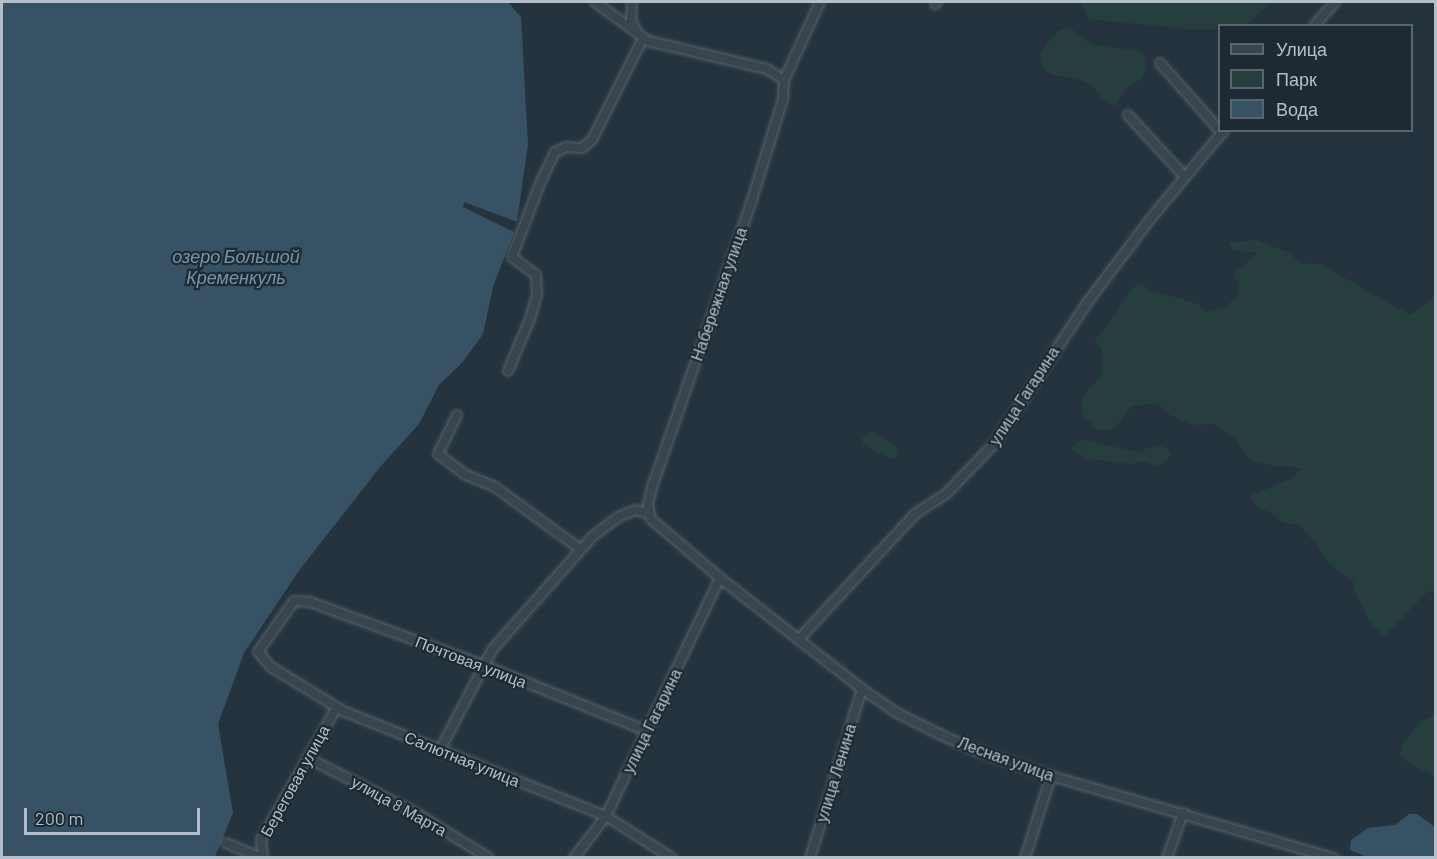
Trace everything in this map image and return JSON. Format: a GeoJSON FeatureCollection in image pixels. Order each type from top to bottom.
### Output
{"type":"FeatureCollection","features":[{"type":"Feature","properties":{"kind":"street"},"geometry":{"type":"LineString","coordinates":[[595,2],[641,37],[657,44],[767,69],[782,78]]}},
{"type":"Feature","properties":{"kind":"street"},"geometry":{"type":"LineString","coordinates":[[632,2],[631,21],[641,37]]}},
{"type":"Feature","properties":{"kind":"street","name":"Набережная улица"},"geometry":{"type":"LineString","coordinates":[[647,513],[653,484],[751,203],[783,99],[782,78],[820,2]]}},
{"type":"Feature","properties":{"kind":"street"},"geometry":{"type":"LineString","coordinates":[[1316,24],[1335,2]]}},
{"type":"Feature","properties":{"kind":"street"},"geometry":{"type":"LineString","coordinates":[[508,371],[530,319],[537,295],[536,275],[512,257],[541,181],[555,152],[566,147],[582,148],[592,140],[641,37]]}},
{"type":"Feature","properties":{"kind":"street"},"geometry":{"type":"LineString","coordinates":[[1160,63],[1218,127]]}},
{"type":"Feature","properties":{"kind":"street"},"geometry":{"type":"LineString","coordinates":[[1128,115],[1185,177]]}},
{"type":"Feature","properties":{"kind":"street","name":"улица Гагарина"},"geometry":{"type":"LineString","coordinates":[[799,639],[915,514],[947,493],[994,444],[1087,303],[1223,132]]}},
{"type":"Feature","properties":{"kind":"street"},"geometry":{"type":"LineString","coordinates":[[457,415],[438,454],[466,475],[495,487],[580,549]]}},
{"type":"Feature","properties":{"kind":"street"},"geometry":{"type":"LineString","coordinates":[[440,750],[492,650],[580,549],[618,517],[635,510],[647,513],[658,526],[720,578]]}},
{"type":"Feature","properties":{"kind":"street","name":"улица Гагарина"},"geometry":{"type":"LineString","coordinates":[[574,858],[606,816],[720,578]]}},
{"type":"Feature","properties":{"kind":"street","name":"Лесная улица"},"geometry":{"type":"LineString","coordinates":[[720,578],[861,689],[897,713],[959,744],[1051,776],[1334,858]]}},
{"type":"Feature","properties":{"kind":"street","name":"Почтовая улица"},"geometry":{"type":"LineString","coordinates":[[294,601],[310,602],[483,665],[647,731]]}},
{"type":"Feature","properties":{"kind":"street","name":"Салютная улица"},"geometry":{"type":"LineString","coordinates":[[294,601],[258,652],[271,668],[337,707],[606,816],[672,858]]}},
{"type":"Feature","properties":{"kind":"street","name":"улица Ленина"},"geometry":{"type":"LineString","coordinates":[[810,858],[861,689]]}},
{"type":"Feature","properties":{"kind":"street","name":"Береговая улица"},"geometry":{"type":"LineString","coordinates":[[262,858],[261,840],[337,707]]}},
{"type":"Feature","properties":{"kind":"street","name":"улица 8 Марта"},"geometry":{"type":"LineString","coordinates":[[308,758],[416,813],[489,858]]}},
{"type":"Feature","properties":{"kind":"street"},"geometry":{"type":"LineString","coordinates":[[1025,858],[1051,776]]}},
{"type":"Feature","properties":{"kind":"street"},"geometry":{"type":"LineString","coordinates":[[1167,858],[1183,813]]}},
{"type":"Feature","properties":{"kind":"street"},"geometry":{"type":"LineString","coordinates":[[226,843],[262,858]]}},
{"type":"Feature","properties":{"kind":"green space"},"geometry":{"type":"Polygon","coordinates":[[[1081,2],[1271,2],[1247,24],[1218,24],[1218,29],[1186,29],[1088,19],[1081,2]]]}},
{"type":"Feature","properties":{"kind":"green space"},"geometry":{"type":"Polygon","coordinates":[[[1071,28],[1084,40],[1094,44],[1143,52],[1147,70],[1141,80],[1124,90],[1116,106],[1107,104],[1093,86],[1077,78],[1051,75],[1042,65],[1040,54],[1050,40],[1060,30],[1071,28]]]}},
{"type":"Feature","properties":{"kind":"green space"},"geometry":{"type":"Polygon","coordinates":[[[1256,240],[1290,253],[1300,263],[1320,264],[1410,315],[1435,296],[1435,590],[1427,592],[1383,637],[1368,618],[1356,594],[1353,581],[1331,565],[1301,525],[1283,523],[1270,512],[1257,507],[1250,496],[1290,479],[1303,468],[1273,466],[1250,460],[1233,437],[1215,424],[1192,425],[1170,415],[1157,403],[1132,406],[1114,429],[1097,430],[1084,416],[1081,399],[1102,374],[1102,348],[1094,342],[1138,282],[1151,290],[1198,304],[1206,312],[1227,306],[1238,294],[1239,284],[1233,275],[1258,252],[1234,251],[1228,243],[1256,240]]]}},
{"type":"Feature","properties":{"kind":"green space"},"geometry":{"type":"Polygon","coordinates":[[[873,431],[898,447],[897,457],[891,459],[863,445],[862,438],[866,433],[873,431]]]}},
{"type":"Feature","properties":{"kind":"green space"},"geometry":{"type":"Polygon","coordinates":[[[1086,440],[1137,452],[1158,445],[1167,448],[1171,454],[1167,461],[1158,466],[1143,461],[1132,464],[1088,459],[1072,449],[1077,442],[1086,440]]]}},
{"type":"Feature","properties":{"kind":"green space"},"geometry":{"type":"Polygon","coordinates":[[[1435,715],[1435,777],[1399,757],[1404,741],[1422,721],[1435,715]]]}},
{"type":"Feature","properties":{"kind":"water","name":"озеро Большой Кременкуль"},"geometry":{"type":"Polygon","coordinates":[[[2,2],[508,2],[521,17],[528,144],[517,222],[464,202],[463,207],[514,232],[493,287],[483,334],[462,363],[439,385],[419,424],[380,467],[298,572],[244,653],[218,724],[233,813],[215,857],[2,857],[2,2]]]}},
{"type":"Feature","properties":{"kind":"water"},"geometry":{"type":"Polygon","coordinates":[[[1409,814],[1417,814],[1435,827],[1435,857],[1367,857],[1350,850],[1351,840],[1368,828],[1395,825],[1409,814]]]}}]}
